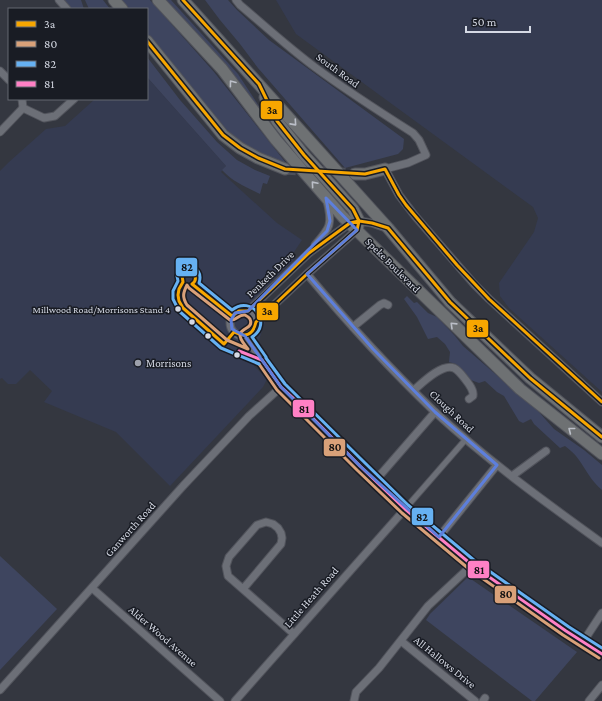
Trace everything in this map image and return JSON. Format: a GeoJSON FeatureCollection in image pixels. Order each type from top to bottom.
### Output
{"type":"FeatureCollection","features":[{"type":"Feature","properties":{"kind":"highway"},"geometry":{"type":"LineString","coordinates":[[114,0],[121,8]]}},
{"type":"Feature","properties":{"kind":"highway","name":"Speke Boulevard"},"geometry":{"type":"LineString","coordinates":[[158,0],[222,69],[276,140],[343,217],[355,225],[520,390],[602,454]]}},
{"type":"Feature","properties":{"kind":"highway","name":"Speke Boulevard"},"geometry":{"type":"LineString","coordinates":[[183,0],[388,228],[450,302],[530,378],[602,437]]}},
{"type":"Feature","properties":{"kind":"highway"},"geometry":{"type":"LineString","coordinates":[[148,42],[223,134],[240,148],[258,158],[285,169]]}},
{"type":"Feature","properties":{"kind":"highway"},"geometry":{"type":"LineString","coordinates":[[259,84],[277,120],[304,155],[353,210],[355,225]]}},
{"type":"Feature","properties":{"kind":"highway"},"geometry":{"type":"LineString","coordinates":[[355,174],[365,174],[385,169]]}},
{"type":"Feature","properties":{"kind":"street"},"geometry":{"type":"LineString","coordinates":[[59,0],[66,8]]}},
{"type":"Feature","properties":{"kind":"street","name":"South Road"},"geometry":{"type":"LineString","coordinates":[[236,0],[278,38],[316,68],[412,133],[419,140],[426,155],[408,163],[385,169]]}},
{"type":"Feature","properties":{"kind":"street"},"geometry":{"type":"LineString","coordinates":[[0,71],[8,79]]}},
{"type":"Feature","properties":{"kind":"street"},"geometry":{"type":"LineString","coordinates":[[22,100],[23,108]]}},
{"type":"Feature","properties":{"kind":"street"},"geometry":{"type":"LineString","coordinates":[[23,108],[44,118],[55,116],[73,100]]}},
{"type":"Feature","properties":{"kind":"street"},"geometry":{"type":"LineString","coordinates":[[0,132],[23,108]]}},
{"type":"Feature","properties":{"kind":"street"},"geometry":{"type":"LineString","coordinates":[[385,169],[406,205],[474,284],[602,402]]}},
{"type":"Feature","properties":{"kind":"street","name":"Penketh Drive"},"geometry":{"type":"LineString","coordinates":[[248,311],[309,253],[327,231],[330,221],[326,198]]}},
{"type":"Feature","properties":{"kind":"street"},"geometry":{"type":"LineString","coordinates":[[388,228],[372,223],[355,225],[307,274],[256,322],[256,327],[253,331],[245,336],[281,387],[405,509],[472,565],[602,654]]}},
{"type":"Feature","properties":{"kind":"street","name":"Penketh Drive"},"geometry":{"type":"LineString","coordinates":[[309,253],[355,225]]}},
{"type":"Feature","properties":{"kind":"street","name":"Clough Road"},"geometry":{"type":"LineString","coordinates":[[307,274],[372,349],[435,412],[497,465],[602,543]]}},
{"type":"Feature","properties":{"kind":"street"},"geometry":{"type":"LineString","coordinates":[[353,327],[380,305],[384,303],[388,305]]}},
{"type":"Feature","properties":{"kind":"street","name":"Penketh Drive"},"geometry":{"type":"LineString","coordinates":[[245,336],[241,336],[232,329],[230,324],[235,313],[243,310],[248,311],[252,313],[256,322]]}},
{"type":"Feature","properties":{"kind":"street"},"geometry":{"type":"LineString","coordinates":[[414,390],[430,376],[448,367],[452,367],[471,387],[473,396],[469,398]]}},
{"type":"Feature","properties":{"kind":"street","name":"Ganworth Road"},"geometry":{"type":"LineString","coordinates":[[0,690],[183,486],[244,421],[281,387]]}},
{"type":"Feature","properties":{"kind":"street"},"geometry":{"type":"LineString","coordinates":[[375,481],[435,412]]}},
{"type":"Feature","properties":{"kind":"street"},"geometry":{"type":"LineString","coordinates":[[405,509],[466,439]]}},
{"type":"Feature","properties":{"kind":"street"},"geometry":{"type":"LineString","coordinates":[[512,476],[546,451]]}},
{"type":"Feature","properties":{"kind":"street"},"geometry":{"type":"LineString","coordinates":[[439,537],[497,465]]}},
{"type":"Feature","properties":{"kind":"street","name":"Little Heath Road"},"geometry":{"type":"LineString","coordinates":[[235,701],[405,509]]}},
{"type":"Feature","properties":{"kind":"street"},"geometry":{"type":"LineString","coordinates":[[243,589],[281,544],[281,533],[273,524],[266,522],[258,525],[229,557],[226,566],[228,576],[294,634]]}},
{"type":"Feature","properties":{"kind":"street","name":"All Hallows Drive"},"geometry":{"type":"LineString","coordinates":[[354,701],[356,692],[401,641],[428,606],[472,565]]}},
{"type":"Feature","properties":{"kind":"street","name":"Alder Wood Avenue"},"geometry":{"type":"LineString","coordinates":[[92,588],[220,701]]}},
{"type":"Feature","properties":{"kind":"street"},"geometry":{"type":"LineString","coordinates":[[583,642],[602,613]]}},
{"type":"Feature","properties":{"kind":"street","name":"All Hallows Drive"},"geometry":{"type":"LineString","coordinates":[[401,641],[475,701]]}},
{"type":"Feature","properties":{"kind":"street"},"geometry":{"type":"LineString","coordinates":[[589,701],[602,685]]}},
{"type":"Feature","properties":{"kind":"highlighted area"},"geometry":{"type":"Polygon","coordinates":[[[326,198],[357,230],[307,274],[373,349],[435,412],[497,465],[439,537],[360,466],[281,387],[245,336],[232,329],[231,320],[235,313],[248,311],[327,231],[330,221],[326,198]]]}},
{"type":"Feature","properties":{"kind":"shaded area"},"geometry":{"type":"Polygon","coordinates":[[[63,0],[81,0],[84,8],[71,8],[63,0]]]}},
{"type":"Feature","properties":{"kind":"shaded area"},"geometry":{"type":"Polygon","coordinates":[[[85,0],[103,0],[109,8],[89,8],[85,0]]]}},
{"type":"Feature","properties":{"kind":"shaded area"},"geometry":{"type":"Polygon","coordinates":[[[119,0],[150,0],[214,72],[286,163],[274,160],[250,149],[227,130],[148,36],[148,8],[125,8],[119,0]]]}},
{"type":"Feature","properties":{"kind":"shaded area"},"geometry":{"type":"Polygon","coordinates":[[[164,0],[171,0],[238,74],[270,123],[293,153],[164,0]]]}},
{"type":"Feature","properties":{"kind":"shaded area"},"geometry":{"type":"Polygon","coordinates":[[[205,0],[228,0],[269,40],[404,139],[403,149],[398,154],[345,168],[258,68],[205,0]]]}},
{"type":"Feature","properties":{"kind":"shaded area"},"geometry":{"type":"Polygon","coordinates":[[[276,0],[602,0],[602,392],[509,308],[500,296],[499,283],[534,232],[538,218],[533,207],[296,34],[276,0]]]}},
{"type":"Feature","properties":{"kind":"shaded area"},"geometry":{"type":"Polygon","coordinates":[[[148,58],[180,100],[217,142],[237,160],[270,176],[267,184],[263,183],[260,194],[235,181],[226,174],[222,170],[226,166],[148,78],[148,58]]]}},
{"type":"Feature","properties":{"kind":"shaded area"},"geometry":{"type":"Polygon","coordinates":[[[148,78],[226,166],[221,172],[277,223],[302,240],[294,252],[295,259],[260,293],[274,309],[265,322],[258,343],[254,366],[267,379],[263,387],[170,486],[116,432],[44,402],[52,391],[30,370],[16,384],[8,384],[2,378],[0,379],[0,171],[46,129],[65,126],[94,100],[148,100],[148,78]]]}},
{"type":"Feature","properties":{"kind":"shaded area"},"geometry":{"type":"Polygon","coordinates":[[[407,296],[414,303],[417,302],[428,313],[437,317],[463,346],[538,411],[554,429],[602,465],[602,490],[592,480],[569,449],[565,446],[560,448],[534,424],[531,419],[523,423],[519,421],[504,396],[485,381],[479,383],[468,379],[456,364],[449,362],[450,352],[445,344],[437,337],[428,339],[417,317],[404,299],[407,296]]]}},
{"type":"Feature","properties":{"kind":"shaded area"},"geometry":{"type":"Polygon","coordinates":[[[0,556],[57,609],[0,670],[0,556]]]}},
{"type":"Feature","properties":{"kind":"shaded area"},"geometry":{"type":"Polygon","coordinates":[[[468,577],[577,652],[535,701],[532,701],[426,620],[430,614],[468,577]]]}},
{"type":"Feature","properties":{"kind":"tunnel"},"geometry":{"type":"LineString","coordinates":[[285,169],[355,174]]}},
{"type":"Feature","properties":{"kind":"transit line","name":"3a"},"geometry":{"type":"LineString","coordinates":[[183,0],[259,84],[277,121],[304,155],[353,209],[359,221]]}},
{"type":"Feature","properties":{"kind":"transit line","name":"3a"},"geometry":{"type":"LineString","coordinates":[[148,42],[223,135],[240,148],[258,158],[285,169],[365,174],[385,169],[406,205],[457,265],[489,299],[602,402]]}},
{"type":"Feature","properties":{"kind":"transit line","name":"3a"},"geometry":{"type":"LineString","coordinates":[[359,221],[388,228],[450,302],[530,378],[602,437]]}},
{"type":"Feature","properties":{"kind":"transit line","name":"3a"},"geometry":{"type":"LineString","coordinates":[[359,221],[357,230],[256,322],[253,330],[248,334],[242,335],[234,332],[224,344],[183,308],[179,301],[179,289],[183,282],[182,275],[186,271],[191,271],[195,278],[195,281],[192,284],[232,316],[239,311],[248,311],[309,253],[350,223],[359,221]]}},
{"type":"Feature","properties":{"kind":"transit line","name":"82"},"geometry":{"type":"LineString","coordinates":[[259,364],[221,348],[179,311],[173,299],[173,291],[178,281],[177,276],[180,270],[189,266],[195,268],[200,274],[199,283],[232,310],[239,306],[253,308],[260,319],[261,325],[252,337],[266,357]]}},
{"type":"Feature","properties":{"kind":"transit line","name":"80"},"geometry":{"type":"LineString","coordinates":[[187,285],[230,320],[234,320],[243,315],[250,319],[251,322],[249,326],[240,334],[242,342],[248,349],[227,340],[187,305],[184,300],[187,285]]}},
{"type":"Feature","properties":{"kind":"transit line","name":"81"},"geometry":{"type":"LineString","coordinates":[[239,351],[262,360],[281,387],[360,466],[405,509],[472,565],[566,631],[602,654]]}},
{"type":"Feature","properties":{"kind":"transit line","name":"82"},"geometry":{"type":"LineString","coordinates":[[266,358],[285,384],[408,505],[475,561],[569,627],[602,648]]}},
{"type":"Feature","properties":{"kind":"transit line","name":"80"},"geometry":{"type":"LineString","coordinates":[[259,364],[277,390],[402,513],[469,569],[563,635],[599,658]]}},
{"type":"Feature","properties":{"kind":"place","name":"Millwood Road/Morrisons Stand 4"},"geometry":{"type":"Point","coordinates":[178,309]}},
{"type":"Feature","properties":{"kind":"place","name":"Morrisons"},"geometry":{"type":"Point","coordinates":[138,363]}}]}
